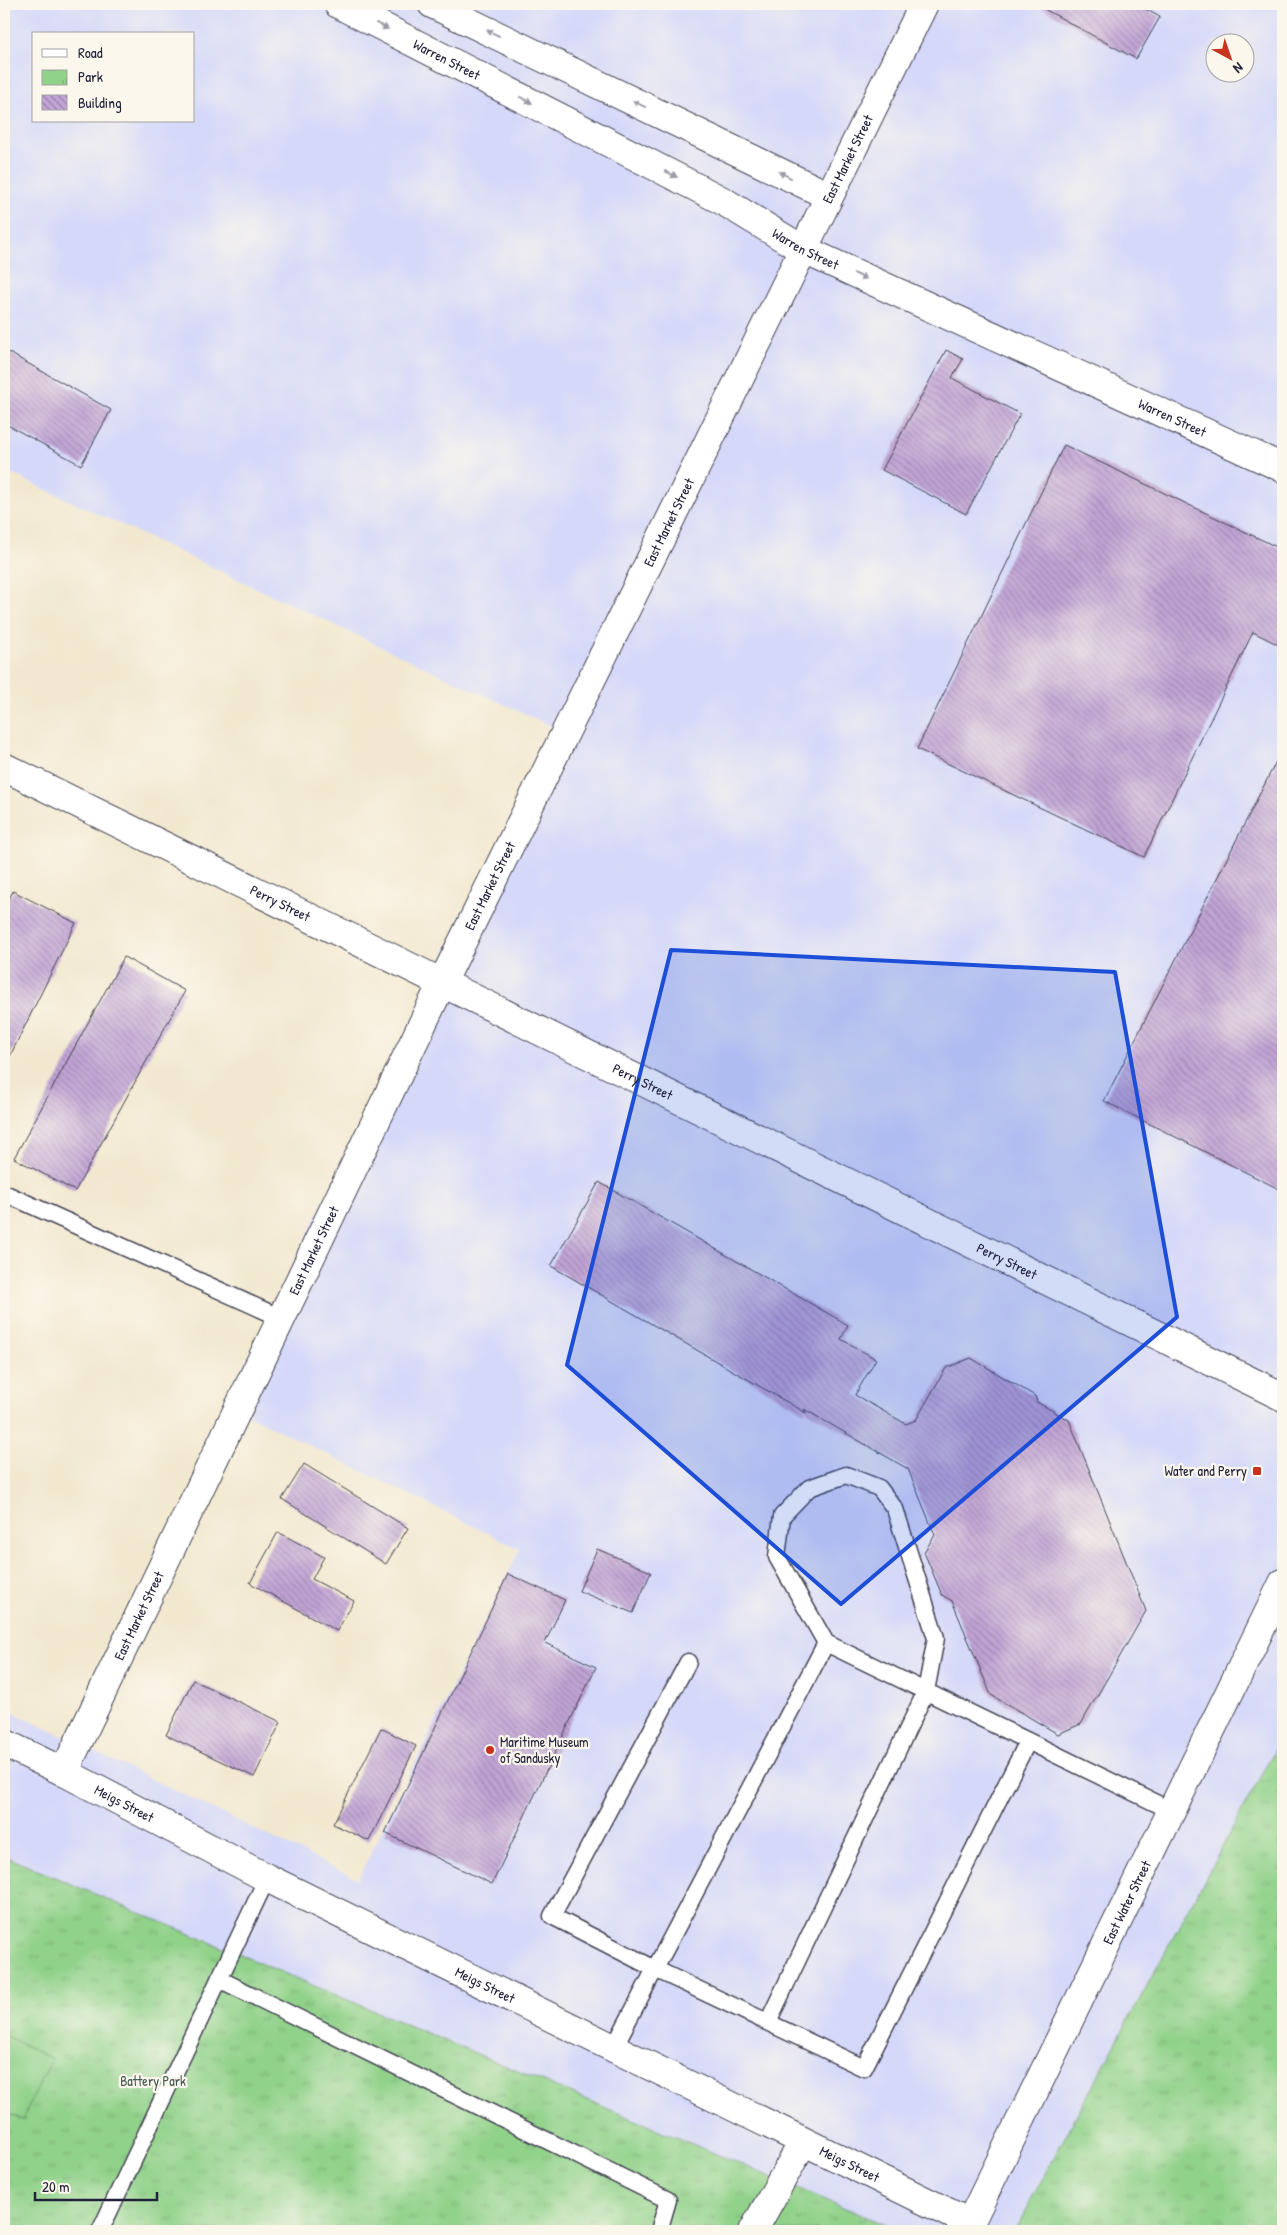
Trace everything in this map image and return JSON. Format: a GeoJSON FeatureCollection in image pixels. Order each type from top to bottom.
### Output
{"type":"FeatureCollection","features":[{"type":"Feature","properties":{"kind":"street","name":"Warren Street"},"geometry":{"type":"LineString","coordinates":[[338,4],[723,201],[802,249],[1283,468]]}},
{"type":"Feature","properties":{"kind":"street"},"geometry":{"type":"LineString","coordinates":[[432,4],[829,196]]}},
{"type":"Feature","properties":{"kind":"street","name":"East Market Street"},"geometry":{"type":"LineString","coordinates":[[64,1772],[442,983],[924,4]]}},
{"type":"Feature","properties":{"kind":"street","name":"Perry Street"},"geometry":{"type":"LineString","coordinates":[[4,767],[1283,1397]]}},
{"type":"Feature","properties":{"kind":"street","name":"East Water Street"},"geometry":{"type":"LineString","coordinates":[[970,2224],[1283,1583]]}},
{"type":"Feature","properties":{"kind":"street","name":"Meigs Street"},"geometry":{"type":"LineString","coordinates":[[4,1743],[64,1772],[267,1878],[970,2224]]}},
{"type":"Feature","properties":{"kind":"street"},"geometry":{"type":"LineString","coordinates":[[753,2231],[803,2142]]}},
{"type":"Feature","properties":{"kind":"lane"},"geometry":{"type":"LineString","coordinates":[[4,1192],[281,1318]]}},
{"type":"Feature","properties":{"kind":"lane"},"geometry":{"type":"LineString","coordinates":[[768,2022],[926,1691],[936,1638],[895,1509],[879,1488],[846,1475],[809,1488],[782,1516],[777,1557],[826,1643],[926,1691],[1028,1740],[1172,1810]]}},
{"type":"Feature","properties":{"kind":"lane"},"geometry":{"type":"LineString","coordinates":[[614,2048],[826,1643]]}},
{"type":"Feature","properties":{"kind":"lane"},"geometry":{"type":"LineString","coordinates":[[688,1662],[552,1916],[655,1969],[864,2068],[1028,1740]]}},
{"type":"Feature","properties":{"kind":"lane"},"geometry":{"type":"LineString","coordinates":[[100,2231],[267,1878]]}},
{"type":"Feature","properties":{"kind":"lane"},"geometry":{"type":"LineString","coordinates":[[219,1979],[668,2200],[659,2231]]}},
{"type":"Feature","properties":{"kind":"highlighted area"},"geometry":{"type":"Polygon","coordinates":[[[671,950],[1115,972],[1177,1317],[841,1604],[567,1365],[671,950]]]}},
{"type":"Feature","properties":{"kind":"shaded area"},"geometry":{"type":"Polygon","coordinates":[[[4,4],[1283,4],[1283,1735],[1014,2231],[900,2231],[4,1856],[4,1708],[358,1879],[520,1549],[225,1404],[555,728],[4,470],[4,4]]]}},
{"type":"Feature","properties":{"kind":"green space"},"geometry":{"type":"Polygon","coordinates":[[[1283,1735],[1283,2231],[1014,2231],[1283,1735]]]}},
{"type":"Feature","properties":{"kind":"green space","name":"Battery Park"},"geometry":{"type":"Polygon","coordinates":[[[4,1856],[900,2231],[4,2231],[4,1856]]]}},
{"type":"Feature","properties":{"kind":"green space"},"geometry":{"type":"Polygon","coordinates":[[[4,2035],[52,2059],[22,2120],[4,2111],[4,2035]]]}},
{"type":"Feature","properties":{"kind":"building"},"geometry":{"type":"Polygon","coordinates":[[[1035,4],[1136,4],[1160,17],[1136,59],[1035,4]]]}},
{"type":"Feature","properties":{"kind":"building"},"geometry":{"type":"Polygon","coordinates":[[[4,350],[111,410],[81,465],[4,423],[4,350]]]}},
{"type":"Feature","properties":{"kind":"building"},"geometry":{"type":"Polygon","coordinates":[[[946,350],[963,359],[952,378],[1020,414],[966,514],[882,470],[946,350]]]}},
{"type":"Feature","properties":{"kind":"building"},"geometry":{"type":"Polygon","coordinates":[[[1064,445],[1283,550],[1283,647],[1253,632],[1144,857],[917,749],[1064,445]]]}},
{"type":"Feature","properties":{"kind":"building"},"geometry":{"type":"Polygon","coordinates":[[[1283,748],[1283,1191],[1104,1101],[1283,748]]]}},
{"type":"Feature","properties":{"kind":"building"},"geometry":{"type":"Polygon","coordinates":[[[13,891],[76,923],[4,1068],[4,909],[13,891]]]}},
{"type":"Feature","properties":{"kind":"building"},"geometry":{"type":"Polygon","coordinates":[[[124,957],[185,991],[75,1191],[14,1158],[124,957]]]}},
{"type":"Feature","properties":{"kind":"building"},"geometry":{"type":"Polygon","coordinates":[[[599,1182],[848,1325],[841,1339],[876,1359],[855,1395],[906,1424],[916,1420],[946,1368],[971,1358],[1035,1396],[1037,1402],[1069,1420],[1146,1611],[1081,1724],[1058,1734],[991,1695],[952,1601],[942,1595],[924,1552],[935,1535],[908,1469],[804,1409],[806,1413],[551,1266],[599,1182]]]}},
{"type":"Feature","properties":{"kind":"building"},"geometry":{"type":"Polygon","coordinates":[[[304,1464],[408,1528],[386,1564],[282,1499],[304,1464]]]}},
{"type":"Feature","properties":{"kind":"building"},"geometry":{"type":"Polygon","coordinates":[[[278,1532],[324,1557],[312,1579],[354,1601],[337,1631],[250,1583],[278,1532]]]}},
{"type":"Feature","properties":{"kind":"building"},"geometry":{"type":"Polygon","coordinates":[[[597,1549],[651,1572],[633,1613],[579,1591],[597,1549]]]}},
{"type":"Feature","properties":{"kind":"building","name":"Maritime Museum of Sandusky"},"geometry":{"type":"Polygon","coordinates":[[[508,1574],[565,1600],[545,1643],[596,1667],[492,1884],[385,1833],[508,1574]]]}},
{"type":"Feature","properties":{"kind":"building"},"geometry":{"type":"Polygon","coordinates":[[[193,1680],[281,1722],[254,1777],[166,1735],[193,1680]]]}},
{"type":"Feature","properties":{"kind":"building"},"geometry":{"type":"Polygon","coordinates":[[[381,1728],[416,1746],[369,1841],[333,1824],[381,1728]]]}},
{"type":"Feature","properties":{"kind":"place","name":"Water and Perry"},"geometry":{"type":"Point","coordinates":[1257,1471]}},
{"type":"Feature","properties":{"kind":"place","name":"Maritime Museum of Sandusky"},"geometry":{"type":"Point","coordinates":[490,1750]}}]}
